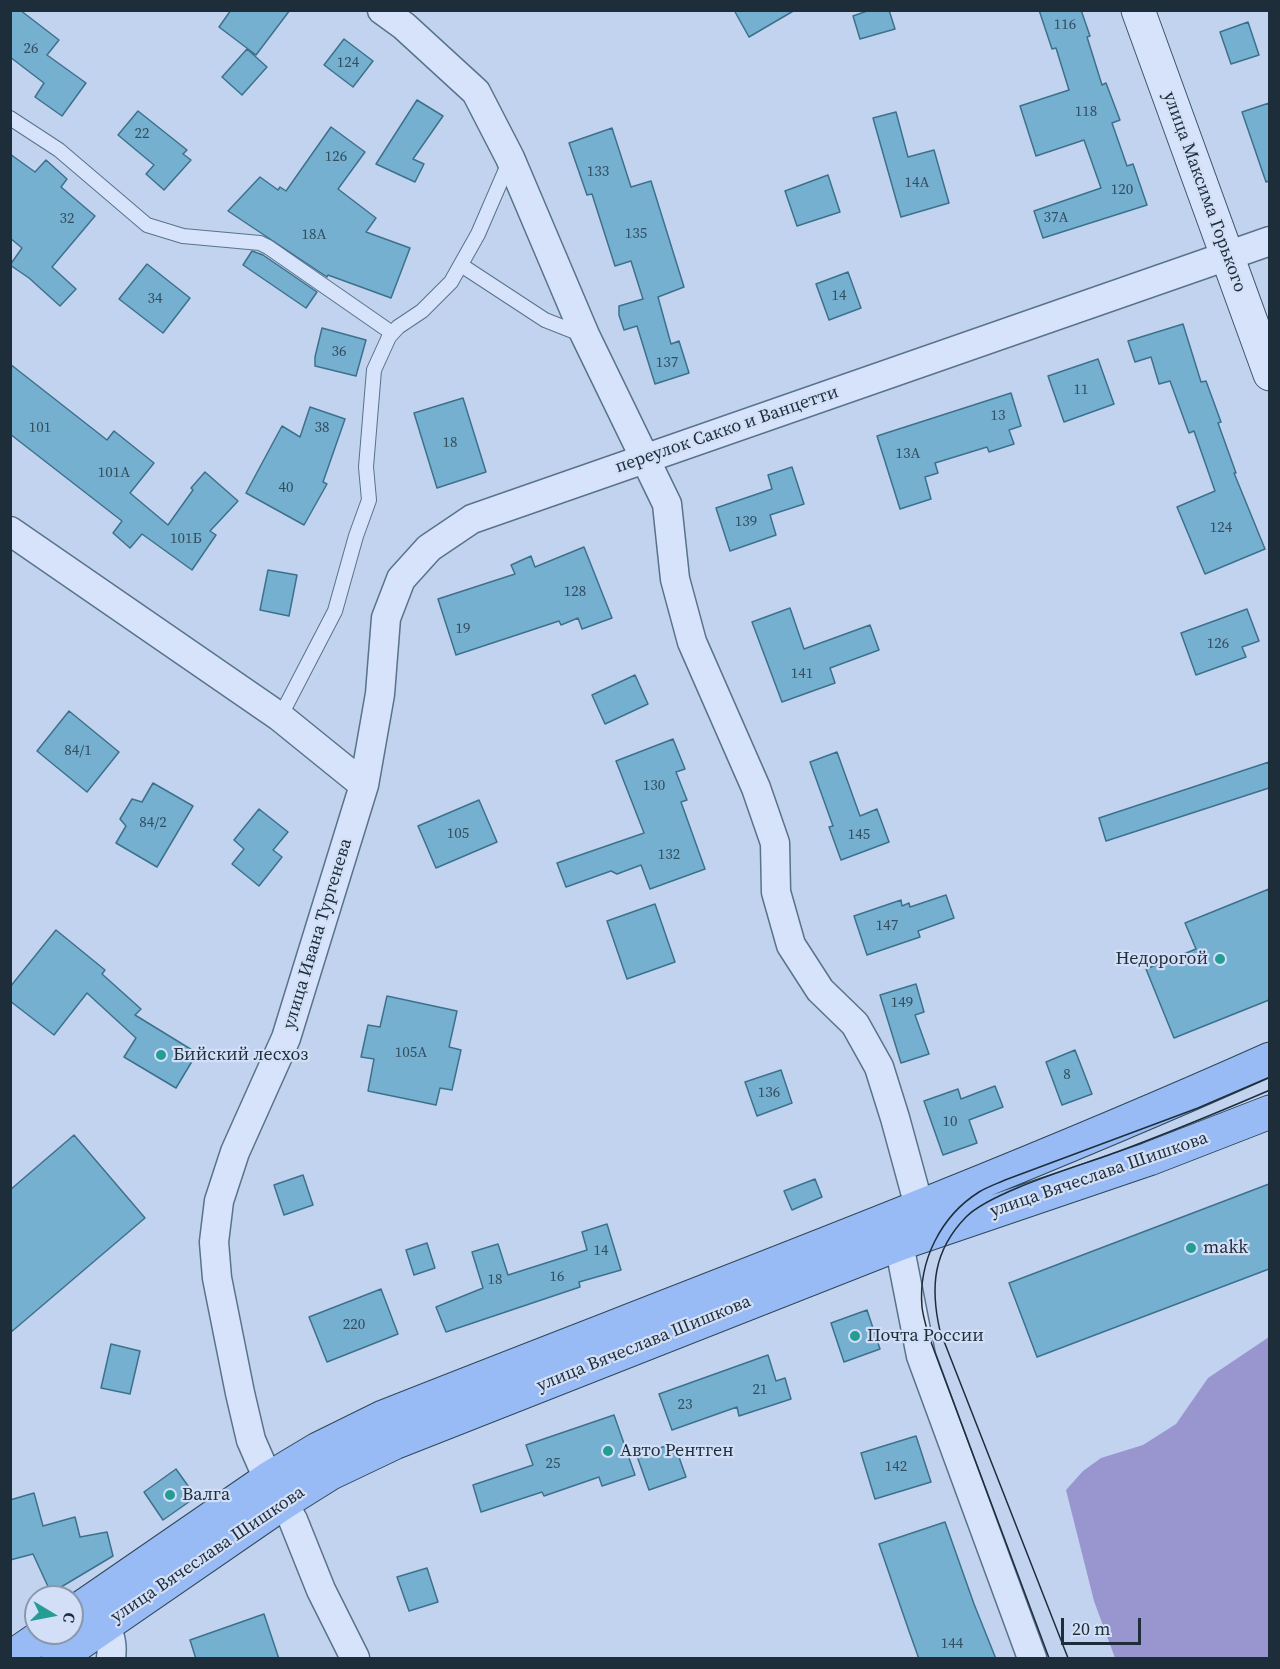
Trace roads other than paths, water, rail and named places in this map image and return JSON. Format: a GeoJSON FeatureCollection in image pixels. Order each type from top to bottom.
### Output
{"type":"FeatureCollection","features":[{"type":"Feature","properties":{"kind":"main road","name":"улица Максима Горького"},"geometry":{"type":"LineString","coordinates":[[1138,10],[1269,374]]}},
{"type":"Feature","properties":{"kind":"main road","name":"улица Вячеслава Шишкова"},"geometry":{"type":"LineString","coordinates":[[58,1659],[88,1614],[275,1491],[318,1449],[383,1417],[919,1206],[1169,1104],[1269,1059]]}},
{"type":"Feature","properties":{"kind":"main road","name":"улица Вячеслава Шишкова"},"geometry":{"type":"LineString","coordinates":[[275,1491],[332,1473],[394,1443],[899,1244],[1149,1160],[1269,1112]]}},
{"type":"Feature","properties":{"kind":"main road"},"geometry":{"type":"LineString","coordinates":[[10,1658],[29,1645]]}},
{"type":"Feature","properties":{"kind":"street"},"geometry":{"type":"LineString","coordinates":[[401,16],[476,92],[510,158],[585,335],[667,504],[675,579],[692,642],[756,788],[775,843],[776,892],[791,945],[820,990],[855,1024],[879,1067],[919,1206]]}},
{"type":"Feature","properties":{"kind":"street","name":"переулок Сакко и Ванцетти"},"geometry":{"type":"LineString","coordinates":[[364,785],[380,694],[386,618],[401,579],[429,548],[472,519],[1269,241]]}},
{"type":"Feature","properties":{"kind":"street"},"geometry":{"type":"LineString","coordinates":[[10,531],[280,717],[364,785]]}},
{"type":"Feature","properties":{"kind":"street","name":"улица Ивана Тургенева"},"geometry":{"type":"LineString","coordinates":[[355,1659],[326,1600],[293,1520],[275,1491],[251,1440],[217,1278],[214,1242],[219,1201],[235,1152],[286,1038],[364,785]]}},
{"type":"Feature","properties":{"kind":"street"},"geometry":{"type":"LineString","coordinates":[[899,1244],[921,1356],[1032,1659]]}},
{"type":"Feature","properties":{"kind":"street"},"geometry":{"type":"LineString","coordinates":[[88,1614],[113,1644],[111,1659]]}},
{"type":"Feature","properties":{"kind":"lane"},"geometry":{"type":"LineString","coordinates":[[10,118],[59,150],[147,225],[183,236],[260,243],[392,333]]}},
{"type":"Feature","properties":{"kind":"lane"},"geometry":{"type":"LineString","coordinates":[[280,717],[335,610],[369,500],[366,467],[374,370],[380,354],[392,333],[422,311],[451,282],[478,234],[510,158]]}},
{"type":"Feature","properties":{"kind":"lane"},"geometry":{"type":"LineString","coordinates":[[461,265],[545,320],[585,335]]}},
{"type":"Feature","properties":{"kind":"tram line"},"geometry":{"type":"LineString","coordinates":[[1049,1658],[928,1334],[922,1310],[922,1290],[928,1257],[943,1227],[965,1202],[982,1190],[1198,1108],[1270,1077]]}},
{"type":"Feature","properties":{"kind":"tram line"},"geometry":{"type":"LineString","coordinates":[[1068,1658],[940,1331],[935,1285],[941,1256],[955,1230],[966,1217],[995,1198],[1270,1090]]}},
{"type":"Feature","properties":{"kind":"place","name":"Недорогой"},"geometry":{"type":"Point","coordinates":[1220,959]}},
{"type":"Feature","properties":{"kind":"place","name":"Бийский лесхоз"},"geometry":{"type":"Point","coordinates":[161,1055]}},
{"type":"Feature","properties":{"kind":"place","name":"makk"},"geometry":{"type":"Point","coordinates":[1191,1248]}},
{"type":"Feature","properties":{"kind":"place","name":"Почта России"},"geometry":{"type":"Point","coordinates":[855,1336]}},
{"type":"Feature","properties":{"kind":"place","name":"Авто Рентген"},"geometry":{"type":"Point","coordinates":[608,1451]}},
{"type":"Feature","properties":{"kind":"place","name":"Валга"},"geometry":{"type":"Point","coordinates":[170,1495]}}]}
